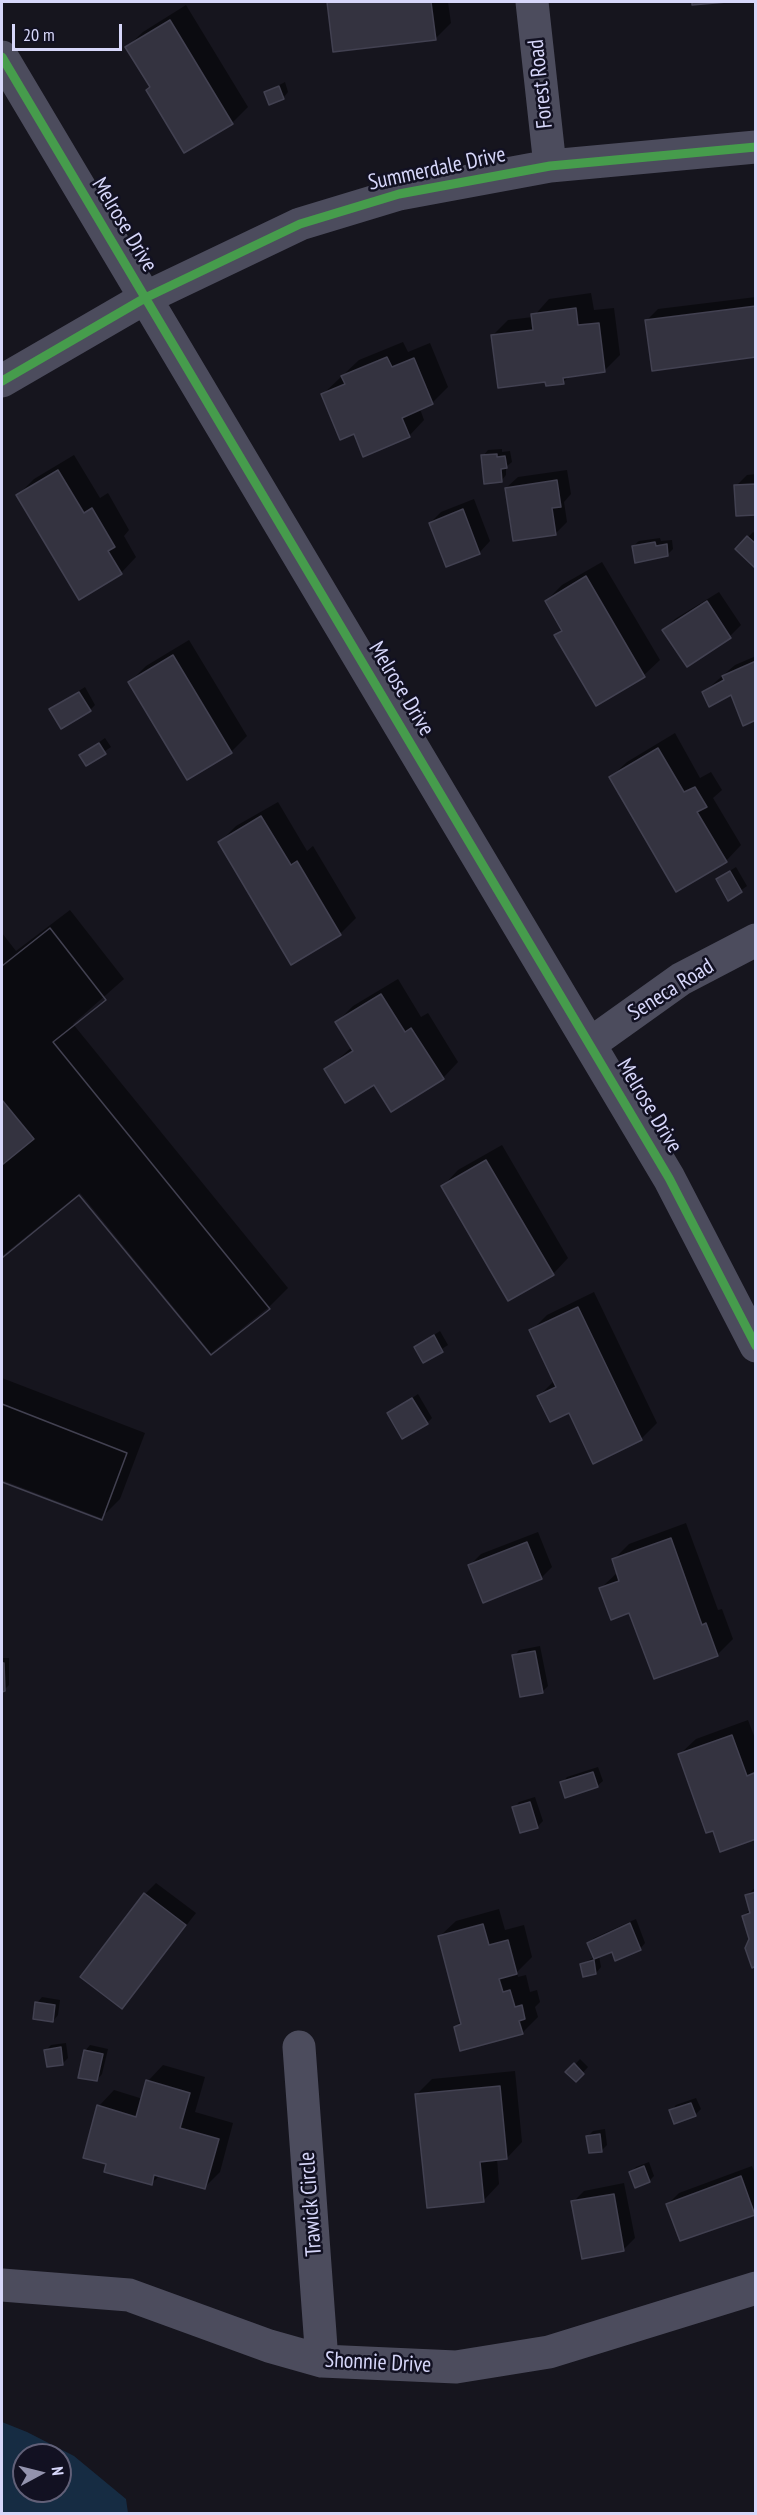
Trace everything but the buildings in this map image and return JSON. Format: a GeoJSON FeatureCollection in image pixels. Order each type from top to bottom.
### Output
{"type":"FeatureCollection","features":[{"type":"Feature","properties":{"kind":"street","name":"Forest Road"},"geometry":{"type":"LineString","coordinates":[[532,2],[550,166]]}},
{"type":"Feature","properties":{"kind":"street","name":"Melrose Drive"},"geometry":{"type":"LineString","coordinates":[[2,57],[669,1178],[756,1346]]}},
{"type":"Feature","properties":{"kind":"street","name":"Summerdale Drive"},"geometry":{"type":"LineString","coordinates":[[2,381],[145,298],[300,224],[399,194],[550,166],[756,147]]}},
{"type":"Feature","properties":{"kind":"street","name":"Seneca Road"},"geometry":{"type":"LineString","coordinates":[[590,1044],[681,980],[756,940]]}},
{"type":"Feature","properties":{"kind":"street","name":"Trawick Circle"},"geometry":{"type":"LineString","coordinates":[[299,2047],[322,2361]]}},
{"type":"Feature","properties":{"kind":"street","name":"Shonnie Drive"},"geometry":{"type":"LineString","coordinates":[[2,2285],[129,2295],[269,2346],[322,2361],[456,2367],[549,2352],[756,2288]]}},
{"type":"Feature","properties":{"kind":"water"},"geometry":{"type":"Polygon","coordinates":[[[2,2422],[49,2443],[12,2443],[12,2503],[72,2503],[72,2455],[126,2499],[128,2513],[2,2513],[2,2422]]]}},
{"type":"Feature","properties":{"kind":"cycle path"},"geometry":{"type":"LineString","coordinates":[[2,57],[669,1178],[756,1346]]}},
{"type":"Feature","properties":{"kind":"cycle path"},"geometry":{"type":"LineString","coordinates":[[2,381],[145,298],[300,224],[399,194],[550,166],[756,147]]}}]}
